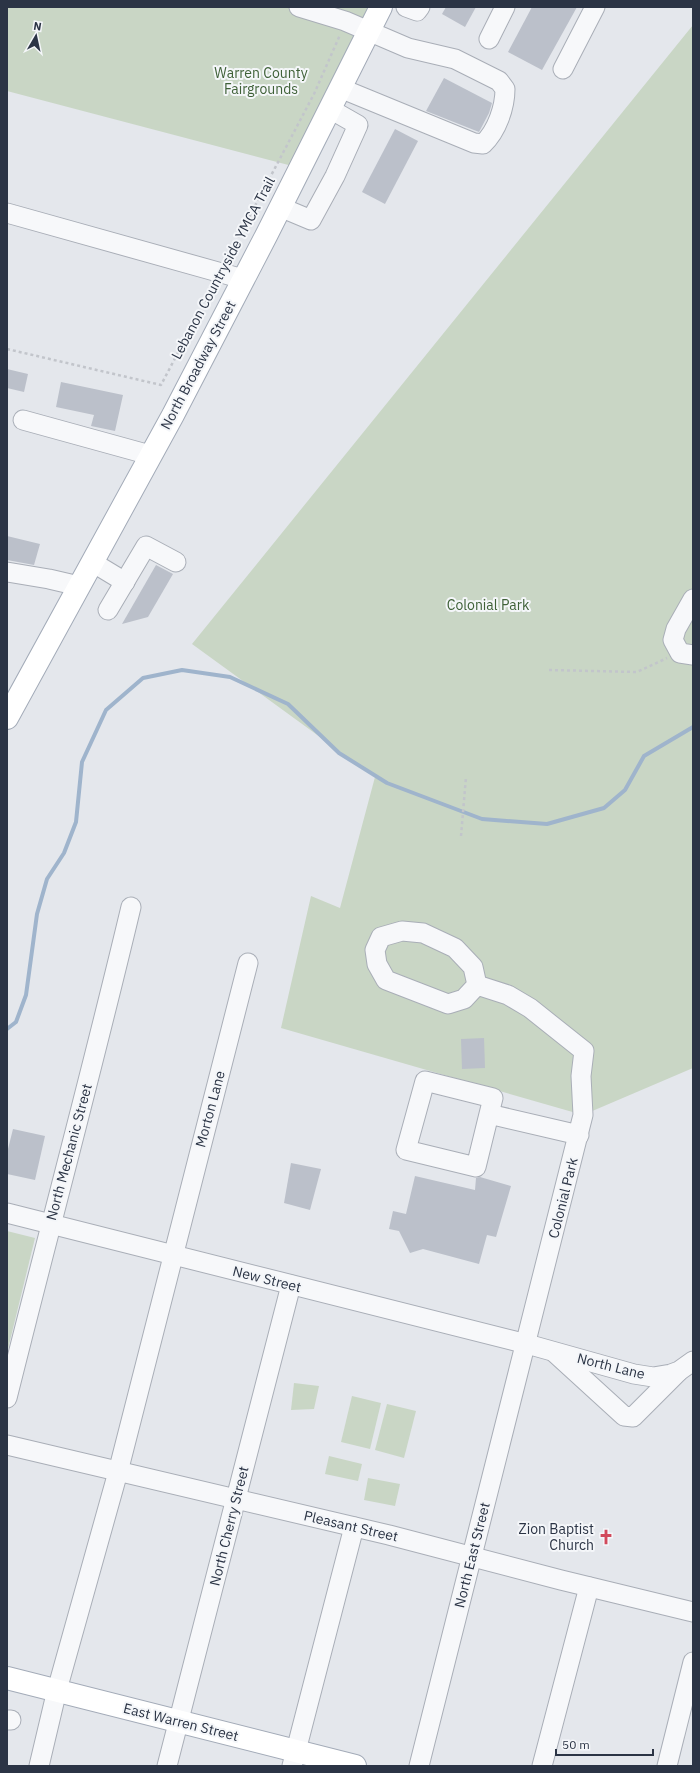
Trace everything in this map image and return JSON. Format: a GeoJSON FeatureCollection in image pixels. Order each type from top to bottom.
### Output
{"type":"FeatureCollection","features":[{"type":"Feature","properties":{"kind":"main road","name":"North Broadway Street"},"geometry":{"type":"LineString","coordinates":[[7,718],[150,455],[243,279],[381,7]]}},
{"type":"Feature","properties":{"kind":"main road","name":"East Warren Street"},"geometry":{"type":"LineString","coordinates":[[7,1678],[179,1721],[294,1759],[354,1766]]}},
{"type":"Feature","properties":{"kind":"street"},"geometry":{"type":"LineString","coordinates":[[406,7],[418,11],[420,7]]}},
{"type":"Feature","properties":{"kind":"street"},"geometry":{"type":"LineString","coordinates":[[489,39],[505,7]]}},
{"type":"Feature","properties":{"kind":"street"},"geometry":{"type":"LineString","coordinates":[[563,69],[595,7]]}},
{"type":"Feature","properties":{"kind":"street"},"geometry":{"type":"LineString","coordinates":[[305,8],[345,21],[408,48],[455,60],[499,81],[506,89],[504,106],[490,138],[483,144],[474,143],[340,88]]}},
{"type":"Feature","properties":{"kind":"street"},"geometry":{"type":"LineString","coordinates":[[280,207],[311,220],[335,176],[358,125],[330,109]]}},
{"type":"Feature","properties":{"kind":"street"},"geometry":{"type":"LineString","coordinates":[[7,213],[243,279]]}},
{"type":"Feature","properties":{"kind":"street"},"geometry":{"type":"LineString","coordinates":[[23,420],[150,455]]}},
{"type":"Feature","properties":{"kind":"street"},"geometry":{"type":"LineString","coordinates":[[108,610],[146,546],[176,562]]}},
{"type":"Feature","properties":{"kind":"street"},"geometry":{"type":"LineString","coordinates":[[92,562],[125,582]]}},
{"type":"Feature","properties":{"kind":"street"},"geometry":{"type":"LineString","coordinates":[[7,572],[79,586]]}},
{"type":"Feature","properties":{"kind":"street"},"geometry":{"type":"LineString","coordinates":[[693,599],[676,629],[674,640],[680,653],[693,655]]}},
{"type":"Feature","properties":{"kind":"street","name":"North Mechanic Street"},"geometry":{"type":"LineString","coordinates":[[7,1398],[50,1224],[100,1037],[131,907]]}},
{"type":"Feature","properties":{"kind":"street"},"geometry":{"type":"LineString","coordinates":[[402,931],[423,933],[455,948],[473,967],[477,985],[464,999],[448,1004],[386,980],[376,964],[375,950],[381,937],[402,931]]}},
{"type":"Feature","properties":{"kind":"street","name":"Morton Lane"},"geometry":{"type":"LineString","coordinates":[[39,1766],[57,1690],[118,1472],[172,1255],[248,963]]}},
{"type":"Feature","properties":{"kind":"street","name":"Colonial Park"},"geometry":{"type":"LineString","coordinates":[[477,985],[508,995],[530,1008],[584,1051],[581,1076],[583,1115],[527,1344]]}},
{"type":"Feature","properties":{"kind":"street"},"geometry":{"type":"LineString","coordinates":[[425,1081],[492,1098],[489,1114],[476,1167],[406,1150],[425,1081]]}},
{"type":"Feature","properties":{"kind":"street"},"geometry":{"type":"LineString","coordinates":[[489,1114],[578,1135]]}},
{"type":"Feature","properties":{"kind":"street","name":"New Street"},"geometry":{"type":"LineString","coordinates":[[7,1213],[527,1344]]}},
{"type":"Feature","properties":{"kind":"street","name":"North Cherry Street"},"geometry":{"type":"LineString","coordinates":[[167,1766],[291,1285]]}},
{"type":"Feature","properties":{"kind":"street","name":"North Lane"},"geometry":{"type":"LineString","coordinates":[[527,1344],[634,1374],[653,1377],[671,1374],[686,1366]]}},
{"type":"Feature","properties":{"kind":"street","name":"North East Street"},"geometry":{"type":"LineString","coordinates":[[419,1766],[471,1556],[527,1344]]}},
{"type":"Feature","properties":{"kind":"street"},"geometry":{"type":"LineString","coordinates":[[552,1351],[624,1416],[633,1417],[686,1366]]}},
{"type":"Feature","properties":{"kind":"street","name":"Pleasant Street"},"geometry":{"type":"LineString","coordinates":[[7,1445],[354,1527],[693,1612]]}},
{"type":"Feature","properties":{"kind":"street"},"geometry":{"type":"LineString","coordinates":[[294,1759],[354,1527]]}},
{"type":"Feature","properties":{"kind":"street"},"geometry":{"type":"LineString","coordinates":[[542,1766],[589,1587]]}},
{"type":"Feature","properties":{"kind":"street"},"geometry":{"type":"LineString","coordinates":[[667,1766],[693,1662]]}},
{"type":"Feature","properties":{"kind":"path","name":"Lebanon Countryside YMCA Trail"},"geometry":{"type":"LineString","coordinates":[[7,349],[161,385],[314,94],[345,21]]}},
{"type":"Feature","properties":{"kind":"path"},"geometry":{"type":"LineString","coordinates":[[549,670],[637,672],[670,657]]}},
{"type":"Feature","properties":{"kind":"path"},"geometry":{"type":"LineString","coordinates":[[461,836],[466,777]]}},
{"type":"Feature","properties":{"kind":"green space","name":"Warren County Fairgrounds"},"geometry":{"type":"Polygon","coordinates":[[[7,7],[381,7],[300,168],[7,91],[7,7]]]}},
{"type":"Feature","properties":{"kind":"green space","name":"Colonial Park"},"geometry":{"type":"Polygon","coordinates":[[[693,25],[693,1068],[583,1115],[281,1028],[311,896],[340,908],[375,777],[192,644],[693,25]]]}},
{"type":"Feature","properties":{"kind":"green space"},"geometry":{"type":"Polygon","coordinates":[[[7,1231],[35,1238],[7,1353],[7,1231]]]}},
{"type":"Feature","properties":{"kind":"green space"},"geometry":{"type":"Polygon","coordinates":[[[294,1383],[319,1386],[314,1409],[291,1410],[294,1383]]]}},
{"type":"Feature","properties":{"kind":"green space"},"geometry":{"type":"Polygon","coordinates":[[[352,1396],[381,1403],[370,1449],[341,1442],[352,1396]]]}},
{"type":"Feature","properties":{"kind":"green space"},"geometry":{"type":"Polygon","coordinates":[[[387,1404],[416,1411],[404,1458],[375,1450],[387,1404]]]}},
{"type":"Feature","properties":{"kind":"green space"},"geometry":{"type":"Polygon","coordinates":[[[329,1456],[362,1464],[358,1481],[325,1474],[329,1456]]]}},
{"type":"Feature","properties":{"kind":"green space"},"geometry":{"type":"Polygon","coordinates":[[[368,1478],[400,1484],[395,1506],[364,1500],[368,1478]]]}},
{"type":"Feature","properties":{"kind":"building"},"geometry":{"type":"Polygon","coordinates":[[[446,7],[476,7],[465,27],[442,14],[446,7]]]}},
{"type":"Feature","properties":{"kind":"building"},"geometry":{"type":"Polygon","coordinates":[[[532,7],[577,7],[542,70],[508,52],[532,7]]]}},
{"type":"Feature","properties":{"kind":"building"},"geometry":{"type":"Polygon","coordinates":[[[444,78],[492,103],[489,113],[479,132],[426,111],[444,78]]]}},
{"type":"Feature","properties":{"kind":"building"},"geometry":{"type":"Polygon","coordinates":[[[395,129],[418,141],[385,204],[362,192],[395,129]]]}},
{"type":"Feature","properties":{"kind":"building"},"geometry":{"type":"Polygon","coordinates":[[[7,369],[28,374],[24,392],[7,388],[7,369]]]}},
{"type":"Feature","properties":{"kind":"building"},"geometry":{"type":"Polygon","coordinates":[[[61,382],[123,395],[115,431],[91,426],[94,415],[56,407],[61,382]]]}},
{"type":"Feature","properties":{"kind":"building"},"geometry":{"type":"Polygon","coordinates":[[[7,536],[40,544],[34,565],[7,560],[7,536]]]}},
{"type":"Feature","properties":{"kind":"building"},"geometry":{"type":"Polygon","coordinates":[[[156,565],[173,574],[148,617],[122,624],[156,565]]]}},
{"type":"Feature","properties":{"kind":"building"},"geometry":{"type":"Polygon","coordinates":[[[484,1038],[485,1068],[462,1069],[461,1039],[484,1038]]]}},
{"type":"Feature","properties":{"kind":"building"},"geometry":{"type":"Polygon","coordinates":[[[13,1129],[45,1136],[35,1180],[7,1174],[7,1153],[13,1129]]]}},
{"type":"Feature","properties":{"kind":"building"},"geometry":{"type":"Polygon","coordinates":[[[291,1163],[321,1169],[310,1210],[284,1203],[291,1163]]]}},
{"type":"Feature","properties":{"kind":"building"},"geometry":{"type":"Polygon","coordinates":[[[415,1176],[475,1190],[476,1178],[480,1177],[511,1186],[496,1237],[487,1235],[479,1264],[423,1249],[410,1253],[399,1231],[389,1229],[393,1211],[406,1214],[415,1176]]]}},
{"type":"Feature","properties":{"kind":"waterway"},"geometry":{"type":"LineString","coordinates":[[7,1029],[16,1022],[26,995],[37,914],[47,879],[64,853],[76,822],[82,762],[106,710],[143,678],[182,670],[230,677],[288,704],[339,753],[387,783],[482,819],[547,824],[604,808],[625,790],[644,756],[693,727]]}},
{"type":"Feature","properties":{"kind":"place","name":"Zion Baptist Church"},"geometry":{"type":"Point","coordinates":[606,1537]}}]}
